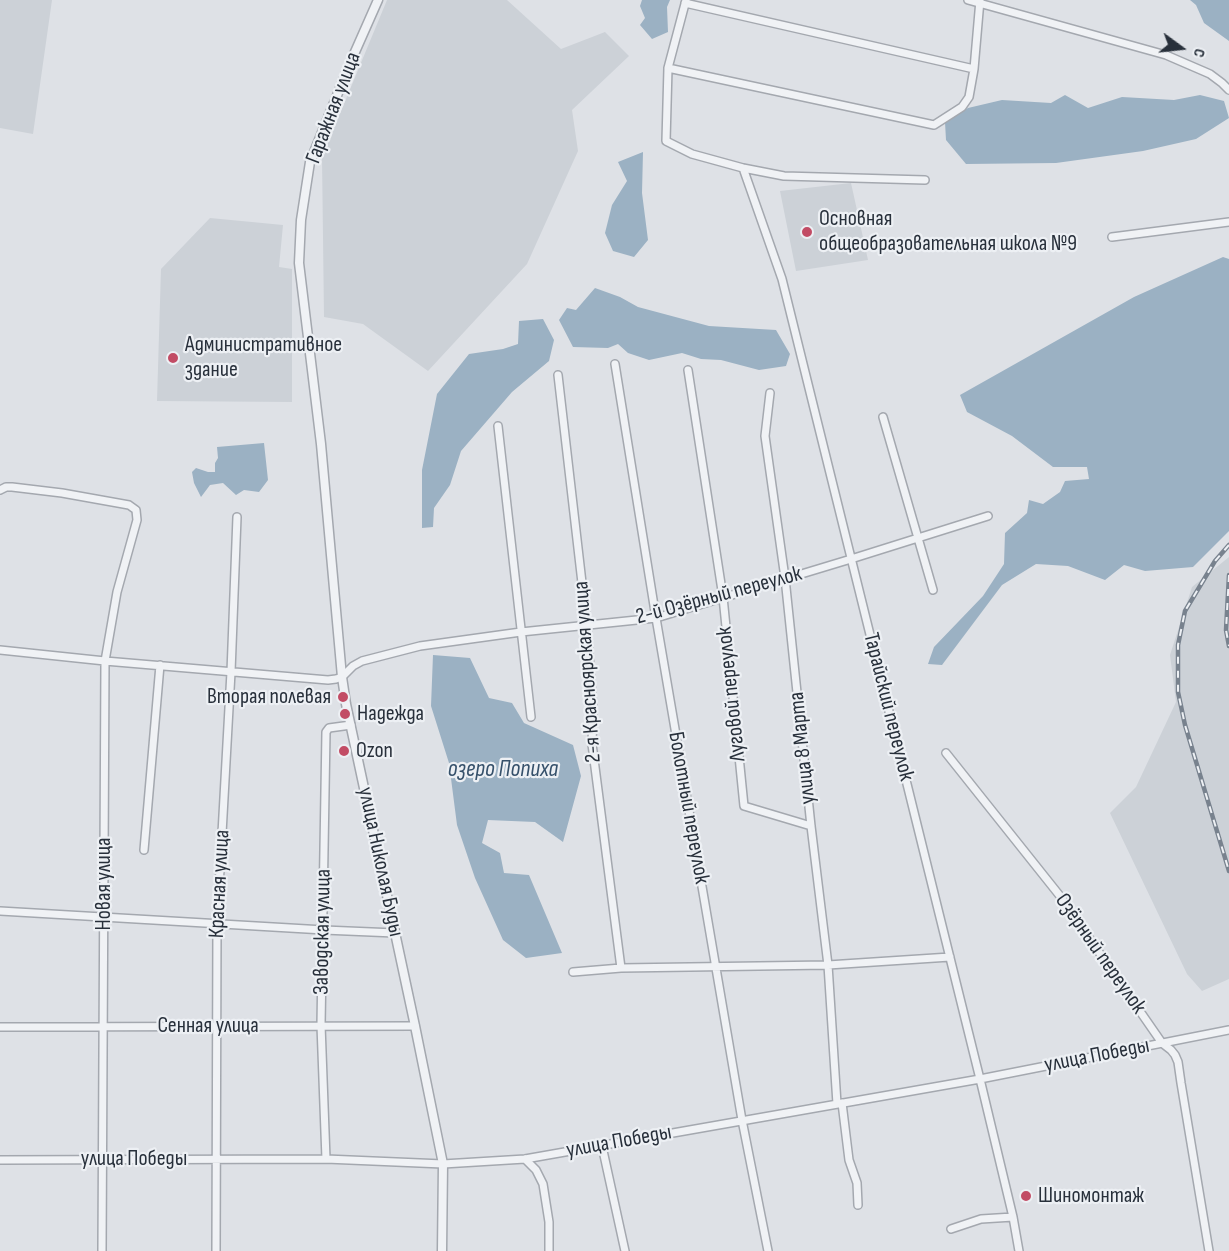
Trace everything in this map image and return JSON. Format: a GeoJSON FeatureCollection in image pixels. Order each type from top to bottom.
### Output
{"type":"FeatureCollection","features":[{"type":"Feature","properties":{"kind":"street","name":"Гаражная улица"},"geometry":{"type":"LineString","coordinates":[[301,220],[310,162],[378,0]]}},
{"type":"Feature","properties":{"kind":"street"},"geometry":{"type":"LineString","coordinates":[[968,0],[1166,55],[1210,74],[1229,90]]}},
{"type":"Feature","properties":{"kind":"street"},"geometry":{"type":"LineString","coordinates":[[926,180],[784,176],[692,154],[666,141],[668,68],[685,1],[975,69]]}},
{"type":"Feature","properties":{"kind":"street"},"geometry":{"type":"LineString","coordinates":[[668,68],[934,125],[962,107],[969,97],[975,69],[980,2]]}},
{"type":"Feature","properties":{"kind":"street","name":"Тарайский переулок"},"geometry":{"type":"LineString","coordinates":[[743,168],[782,279],[980,1079],[1019,1251]]}},
{"type":"Feature","properties":{"kind":"street","name":"улица Николая Буды"},"geometry":{"type":"LineString","coordinates":[[301,220],[299,263],[321,444],[342,677],[443,1164],[442,1251]]}},
{"type":"Feature","properties":{"kind":"street"},"geometry":{"type":"LineString","coordinates":[[1112,237],[1229,222]]}},
{"type":"Feature","properties":{"kind":"street","name":"Болотный переулок"},"geometry":{"type":"LineString","coordinates":[[615,364],[742,1120],[768,1251]]}},
{"type":"Feature","properties":{"kind":"street","name":"Луговой переулок"},"geometry":{"type":"LineString","coordinates":[[688,370],[723,597],[744,806],[811,826]]}},
{"type":"Feature","properties":{"kind":"street","name":"2-я Красноярская улица"},"geometry":{"type":"LineString","coordinates":[[558,375],[587,626],[593,711],[592,744],[621,968]]}},
{"type":"Feature","properties":{"kind":"street","name":"улица 8 Марта"},"geometry":{"type":"LineString","coordinates":[[770,393],[765,435],[785,578],[828,965],[839,1104],[849,1160],[857,1183],[858,1205]]}},
{"type":"Feature","properties":{"kind":"street"},"geometry":{"type":"LineString","coordinates":[[883,417],[933,590]]}},
{"type":"Feature","properties":{"kind":"street"},"geometry":{"type":"LineString","coordinates":[[498,426],[531,717]]}},
{"type":"Feature","properties":{"kind":"street","name":"Новая улица"},"geometry":{"type":"LineString","coordinates":[[0,490],[12,487],[62,494],[129,505],[136,510],[137,520],[117,592],[105,661],[102,1251]]}},
{"type":"Feature","properties":{"kind":"street","name":"2-й Озёрный переулок"},"geometry":{"type":"LineString","coordinates":[[342,677],[362,661],[420,646],[521,632],[656,618],[988,516]]}},
{"type":"Feature","properties":{"kind":"street","name":"Красная улица"},"geometry":{"type":"LineString","coordinates":[[216,1251],[218,923],[237,517]]}},
{"type":"Feature","properties":{"kind":"street"},"geometry":{"type":"LineString","coordinates":[[0,650],[328,680],[342,677]]}},
{"type":"Feature","properties":{"kind":"street"},"geometry":{"type":"LineString","coordinates":[[144,850],[160,666]]}},
{"type":"Feature","properties":{"kind":"street","name":"Заводская улица"},"geometry":{"type":"LineString","coordinates":[[326,1159],[321,1025],[326,732],[329,728],[351,725]]}},
{"type":"Feature","properties":{"kind":"street","name":"Озёрный переулок"},"geometry":{"type":"LineString","coordinates":[[946,753],[1060,896],[1162,1043],[1171,1050],[1178,1062],[1209,1251]]}},
{"type":"Feature","properties":{"kind":"street"},"geometry":{"type":"LineString","coordinates":[[0,911],[395,933]]}},
{"type":"Feature","properties":{"kind":"street"},"geometry":{"type":"LineString","coordinates":[[573,972],[621,968],[828,965],[950,957]]}},
{"type":"Feature","properties":{"kind":"street","name":"Сенная улица"},"geometry":{"type":"LineString","coordinates":[[0,1027],[415,1026]]}},
{"type":"Feature","properties":{"kind":"street","name":"улица Победы"},"geometry":{"type":"LineString","coordinates":[[0,1160],[326,1159],[443,1164],[525,1159],[980,1079],[1229,1030]]}},
{"type":"Feature","properties":{"kind":"street"},"geometry":{"type":"LineString","coordinates":[[602,1146],[625,1251]]}},
{"type":"Feature","properties":{"kind":"street"},"geometry":{"type":"LineString","coordinates":[[525,1159],[536,1170],[543,1184],[549,1222],[549,1251]]}},
{"type":"Feature","properties":{"kind":"street"},"geometry":{"type":"LineString","coordinates":[[951,1229],[981,1219],[1013,1217]]}},
{"type":"Feature","properties":{"kind":"shaded area"},"geometry":{"type":"Polygon","coordinates":[[[0,0],[52,0],[33,134],[0,128],[0,0]]]}},
{"type":"Feature","properties":{"kind":"shaded area"},"geometry":{"type":"Polygon","coordinates":[[[387,0],[507,0],[561,49],[605,32],[629,56],[572,110],[578,151],[527,264],[428,371],[363,324],[324,317],[322,157],[387,0]]]}},
{"type":"Feature","properties":{"kind":"shaded area"},"geometry":{"type":"Polygon","coordinates":[[[851,183],[868,260],[796,271],[780,191],[851,183]]]}},
{"type":"Feature","properties":{"kind":"shaded area"},"geometry":{"type":"Polygon","coordinates":[[[210,218],[283,225],[279,267],[292,269],[292,402],[157,401],[161,269],[210,218]]]}},
{"type":"Feature","properties":{"kind":"shaded area"},"geometry":{"type":"Polygon","coordinates":[[[1229,557],[1229,979],[1202,991],[1187,974],[1110,813],[1136,787],[1176,702],[1170,655],[1192,587],[1229,557]]]}},
{"type":"Feature","properties":{"kind":"water"},"geometry":{"type":"Polygon","coordinates":[[[642,0],[670,0],[667,7],[668,32],[652,39],[640,25],[645,18],[640,6],[642,0]]]}},
{"type":"Feature","properties":{"kind":"water"},"geometry":{"type":"Polygon","coordinates":[[[1190,0],[1229,0],[1229,41],[1204,23],[1196,5],[1190,0]]]}},
{"type":"Feature","properties":{"kind":"water"},"geometry":{"type":"Polygon","coordinates":[[[1065,95],[1088,108],[1122,97],[1174,100],[1200,95],[1224,101],[1229,118],[1196,139],[1143,151],[1056,163],[966,164],[946,140],[945,122],[968,108],[1002,100],[1051,103],[1065,95]]]}},
{"type":"Feature","properties":{"kind":"water"},"geometry":{"type":"Polygon","coordinates":[[[643,152],[642,193],[648,240],[634,257],[613,251],[605,233],[612,205],[627,181],[618,162],[643,152]]]}},
{"type":"Feature","properties":{"kind":"water"},"geometry":{"type":"Polygon","coordinates":[[[1223,257],[1229,259],[1229,531],[1193,567],[1145,571],[1124,565],[1105,580],[1068,566],[1036,564],[1002,585],[942,665],[928,664],[934,647],[983,596],[1004,564],[1005,533],[1027,513],[1029,500],[1043,504],[1060,492],[1065,481],[1089,479],[1087,467],[1053,467],[1012,436],[967,412],[960,395],[1134,297],[1223,257]]]}},
{"type":"Feature","properties":{"kind":"water"},"geometry":{"type":"Polygon","coordinates":[[[595,288],[620,297],[638,307],[709,326],[776,330],[790,354],[786,366],[759,370],[682,353],[649,360],[628,353],[618,344],[608,348],[573,347],[559,320],[567,308],[576,310],[595,288]]]}},
{"type":"Feature","properties":{"kind":"water"},"geometry":{"type":"Polygon","coordinates":[[[543,319],[554,340],[549,361],[512,392],[461,451],[450,485],[434,508],[433,527],[422,528],[422,470],[437,394],[469,354],[503,349],[518,344],[519,321],[543,319]]]}},
{"type":"Feature","properties":{"kind":"water"},"geometry":{"type":"Polygon","coordinates":[[[264,443],[268,480],[259,492],[244,490],[236,495],[223,483],[210,485],[201,497],[194,483],[192,472],[196,468],[215,472],[215,463],[218,458],[217,447],[264,443]]]}},
{"type":"Feature","properties":{"kind":"water","name":"озеро Попиха"},"geometry":{"type":"Polygon","coordinates":[[[433,655],[470,658],[489,698],[512,703],[524,723],[573,745],[581,776],[563,842],[535,822],[488,820],[482,843],[500,853],[504,873],[529,875],[562,953],[526,958],[503,940],[475,878],[457,825],[449,763],[431,706],[433,655]]]}},
{"type":"Feature","properties":{"kind":"railway"},"geometry":{"type":"LineString","coordinates":[[1229,545],[1215,561],[1185,611],[1178,645],[1178,692],[1185,725],[1229,871]]}},
{"type":"Feature","properties":{"kind":"railway"},"geometry":{"type":"LineString","coordinates":[[1229,575],[1226,630],[1229,646]]}},
{"type":"Feature","properties":{"kind":"place","name":"Основная общеобразовательная школа №9"},"geometry":{"type":"Point","coordinates":[807,232]}},
{"type":"Feature","properties":{"kind":"place","name":"Административное здание"},"geometry":{"type":"Point","coordinates":[173,358]}},
{"type":"Feature","properties":{"kind":"place","name":"Вторая полевая"},"geometry":{"type":"Point","coordinates":[343,697]}},
{"type":"Feature","properties":{"kind":"place","name":"Надежда"},"geometry":{"type":"Point","coordinates":[345,714]}},
{"type":"Feature","properties":{"kind":"place","name":"Ozon"},"geometry":{"type":"Point","coordinates":[344,751]}},
{"type":"Feature","properties":{"kind":"place","name":"Шиномонтаж"},"geometry":{"type":"Point","coordinates":[1026,1196]}}]}
